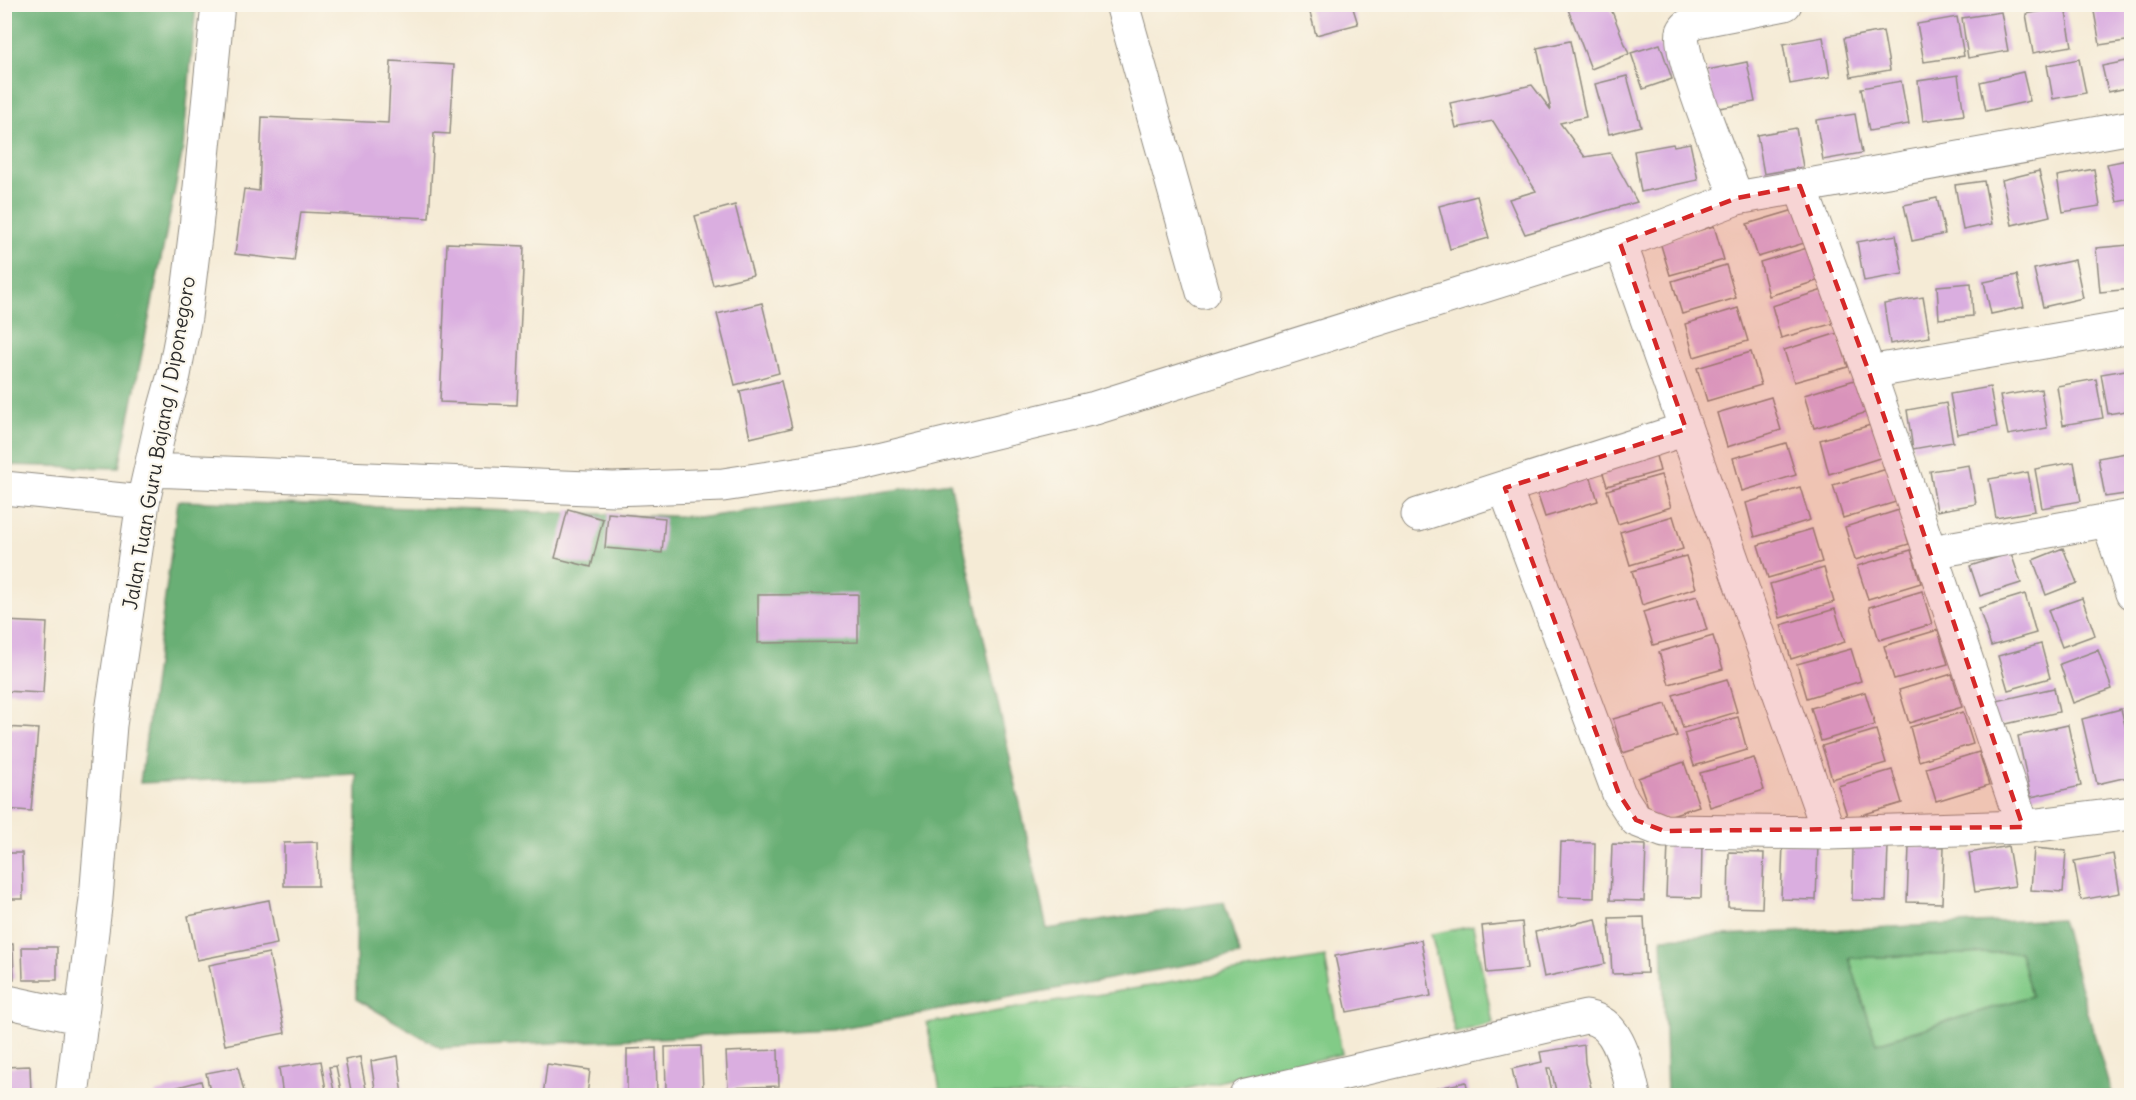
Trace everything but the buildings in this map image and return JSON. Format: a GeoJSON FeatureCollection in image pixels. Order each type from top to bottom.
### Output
{"type":"FeatureCollection","features":[{"type":"Feature","properties":{"kind":"street","name":"Jalan Tuan Guru Bajang / Diponegoro"},"geometry":{"type":"LineString","coordinates":[[72,1095],[96,899],[110,725],[143,502],[174,375],[185,317],[218,4]]}},
{"type":"Feature","properties":{"kind":"street"},"geometry":{"type":"LineString","coordinates":[[1122,4],[1203,292]]}},
{"type":"Feature","properties":{"kind":"street"},"geometry":{"type":"LineString","coordinates":[[1737,198],[1689,69],[1682,42],[1683,31],[1688,25],[1697,21],[1785,4]]}},
{"type":"Feature","properties":{"kind":"street"},"geometry":{"type":"LineString","coordinates":[[151,470],[613,489],[723,485],[862,464],[1095,408],[1620,243],[1737,198],[2132,126]]}},
{"type":"Feature","properties":{"kind":"street"},"geometry":{"type":"LineString","coordinates":[[1800,186],[1869,372],[2023,827]]}},
{"type":"Feature","properties":{"kind":"street"},"geometry":{"type":"LineString","coordinates":[[1620,243],[1829,833]]}},
{"type":"Feature","properties":{"kind":"street"},"geometry":{"type":"LineString","coordinates":[[1869,372],[2132,327]]}},
{"type":"Feature","properties":{"kind":"street"},"geometry":{"type":"LineString","coordinates":[[1418,515],[1686,429]]}},
{"type":"Feature","properties":{"kind":"street"},"geometry":{"type":"LineString","coordinates":[[4,488],[143,502]]}},
{"type":"Feature","properties":{"kind":"street"},"geometry":{"type":"LineString","coordinates":[[1505,488],[1619,794],[1636,820],[1664,831],[1829,833],[2023,827],[2132,813]]}},
{"type":"Feature","properties":{"kind":"street"},"geometry":{"type":"LineString","coordinates":[[1931,552],[2120,518],[2132,593]]}},
{"type":"Feature","properties":{"kind":"street"},"geometry":{"type":"LineString","coordinates":[[4,1001],[82,1018]]}},
{"type":"Feature","properties":{"kind":"street"},"geometry":{"type":"LineString","coordinates":[[1246,1095],[1586,1017],[1601,1022],[1611,1032],[1626,1061],[1634,1095]]}},
{"type":"Feature","properties":{"kind":"highlighted area"},"geometry":{"type":"Polygon","coordinates":[[[1800,186],[1869,372],[2023,827],[1664,831],[1636,820],[1619,794],[1505,488],[1686,429],[1620,243],[1737,198],[1800,186]]]}},
{"type":"Feature","properties":{"kind":"green space"},"geometry":{"type":"Polygon","coordinates":[[[5,4],[196,5],[183,149],[119,468],[5,465],[5,4]]]}},
{"type":"Feature","properties":{"kind":"green space"},"geometry":{"type":"Polygon","coordinates":[[[950,482],[1047,929],[1224,902],[1240,955],[831,1030],[441,1048],[356,999],[357,774],[140,783],[178,501],[705,517],[950,482]]]}},
{"type":"Feature","properties":{"kind":"green space"},"geometry":{"type":"Polygon","coordinates":[[[2061,919],[2111,1093],[2118,1095],[1667,1095],[1662,938],[2061,919]],[[2020,952],[1849,958],[1876,1043],[2031,996],[2020,952]]]}},
{"type":"Feature","properties":{"kind":"green space"},"geometry":{"type":"Polygon","coordinates":[[[1473,926],[1493,1023],[1455,1033],[1431,934],[1473,926]]]}},
{"type":"Feature","properties":{"kind":"green space"},"geometry":{"type":"Polygon","coordinates":[[[2020,952],[2031,996],[1876,1043],[1849,958],[2020,952]]]}},
{"type":"Feature","properties":{"kind":"green space"},"geometry":{"type":"Polygon","coordinates":[[[1325,957],[1342,1054],[1159,1095],[941,1095],[927,1023],[1325,957]]]}}]}
